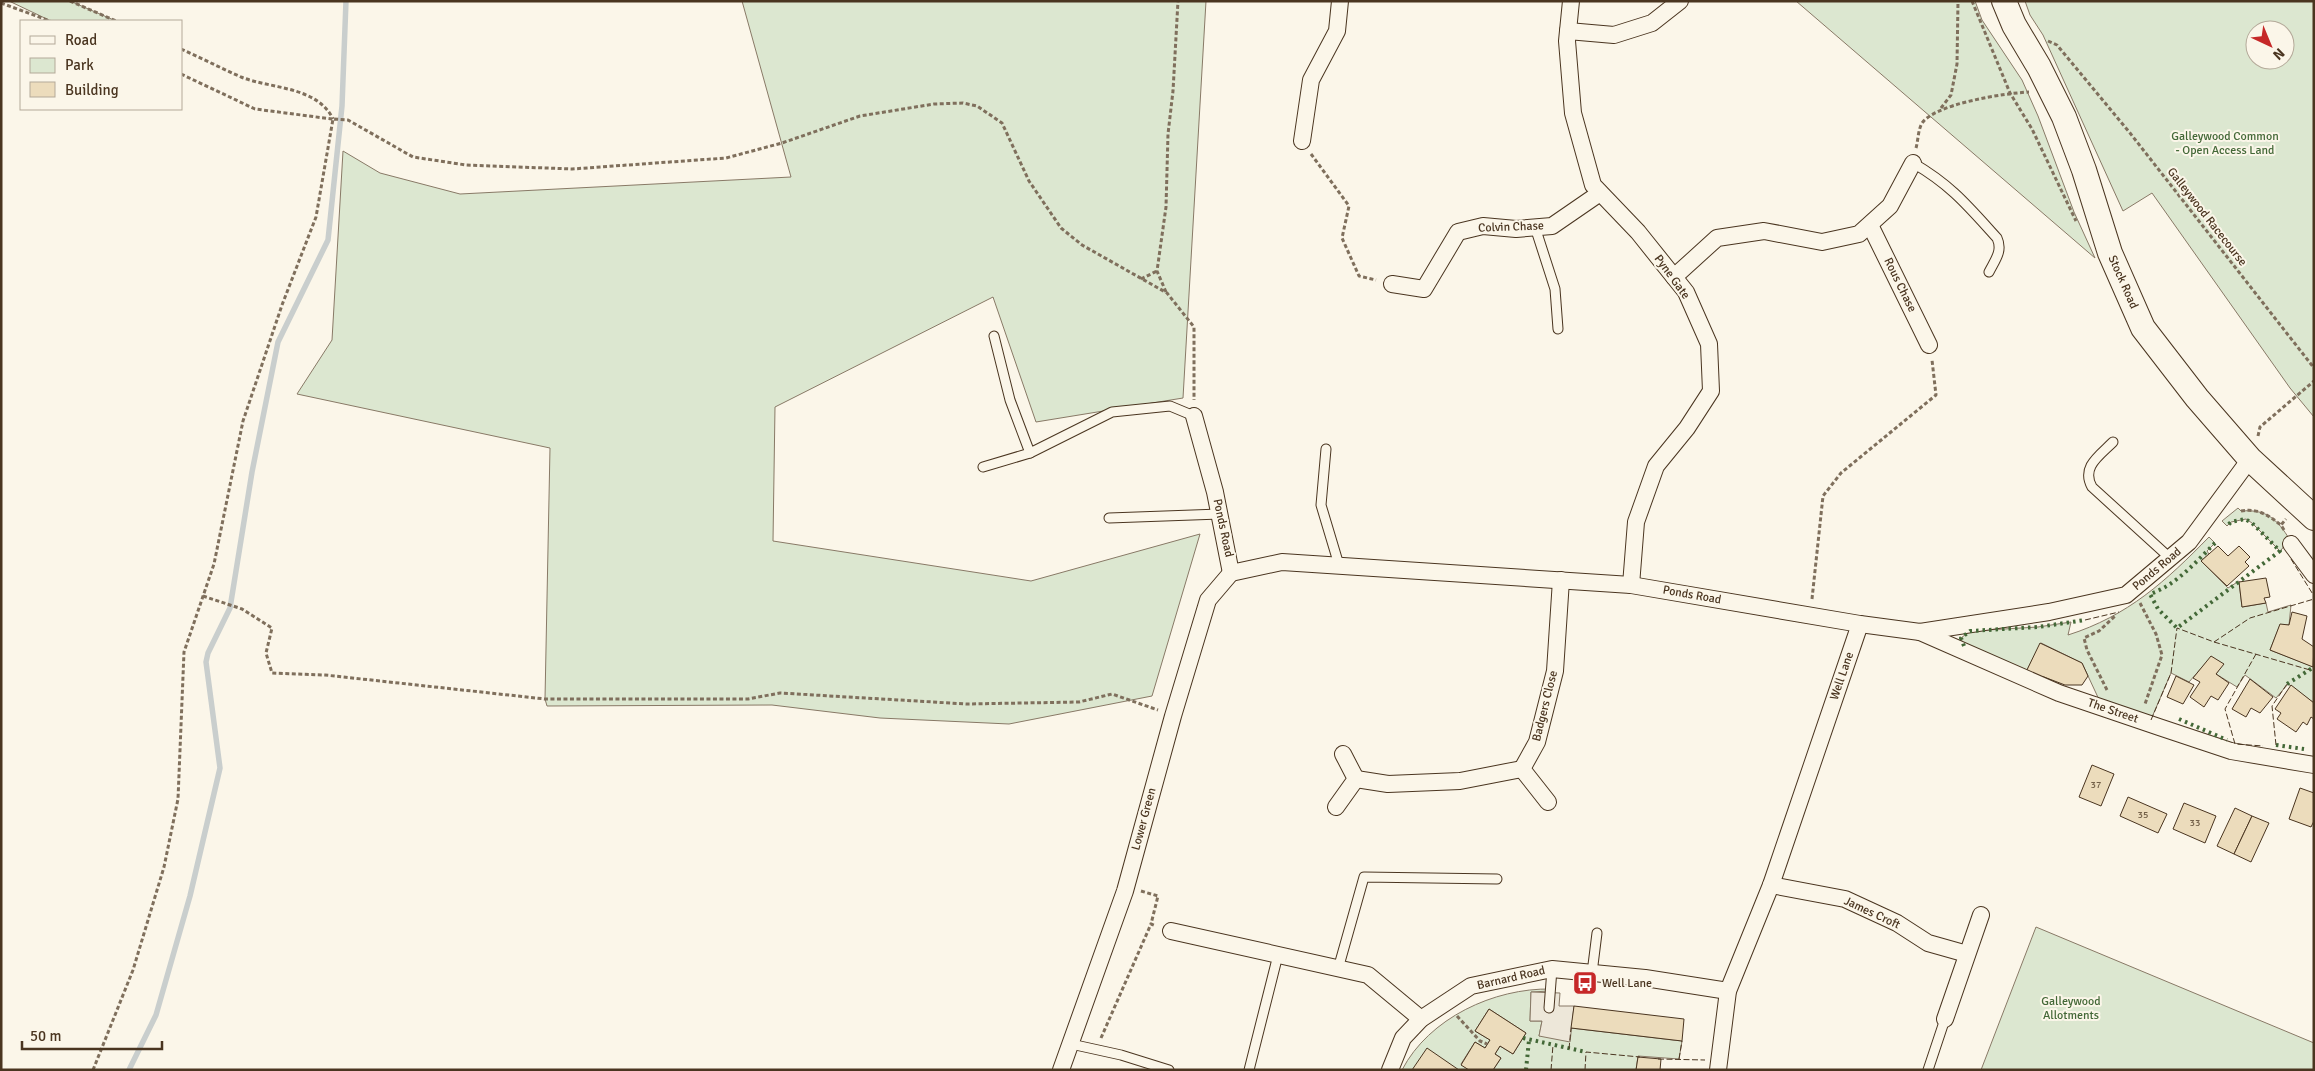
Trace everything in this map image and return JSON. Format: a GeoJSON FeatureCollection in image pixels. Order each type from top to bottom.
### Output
{"type":"FeatureCollection","features":[{"type":"Feature","properties":{"kind":"main road","name":"Stock Road"},"geometry":{"type":"LineString","coordinates":[[2004,1],[2014,24],[2064,117],[2084,170],[2110,253],[2143,328],[2197,398],[2250,459],[2314,518]]}},
{"type":"Feature","properties":{"kind":"street"},"geometry":{"type":"LineString","coordinates":[[1302,141],[1311,80],[1337,31],[1340,1]]}},
{"type":"Feature","properties":{"kind":"street","name":"Pyne Gate"},"geometry":{"type":"LineString","coordinates":[[1571,1],[1566,40],[1573,113],[1592,185],[1638,232],[1686,292],[1709,344],[1711,391],[1687,428],[1656,466],[1636,522],[1631,585]]}},
{"type":"Feature","properties":{"kind":"street"},"geometry":{"type":"LineString","coordinates":[[1568,31],[1614,35],[1652,23],[1680,1]]}},
{"type":"Feature","properties":{"kind":"street"},"geometry":{"type":"LineString","coordinates":[[1674,277],[1717,238],[1764,231],[1822,242],[1859,234],[1890,206],[1913,163]]}},
{"type":"Feature","properties":{"kind":"street","name":"Colvin Chase"},"geometry":{"type":"LineString","coordinates":[[1392,284],[1424,289],[1458,232],[1483,226],[1516,229],[1552,226],[1600,193]]}},
{"type":"Feature","properties":{"kind":"street","name":"Rous Chase"},"geometry":{"type":"LineString","coordinates":[[1870,224],[1929,345]]}},
{"type":"Feature","properties":{"kind":"street","name":"Ponds Road"},"geometry":{"type":"LineString","coordinates":[[1194,416],[1220,514],[1232,573],[1282,562],[1631,585],[1860,624],[1920,632],[2049,612],[2126,595],[2189,542],[2250,459]]}},
{"type":"Feature","properties":{"kind":"street"},"geometry":{"type":"LineString","coordinates":[[2291,544],[2314,575]]}},
{"type":"Feature","properties":{"kind":"street","name":"Lower Green"},"geometry":{"type":"LineString","coordinates":[[1061,1070],[1126,885],[1173,716],[1208,600],[1232,573]]}},
{"type":"Feature","properties":{"kind":"street","name":"Badgers Close"},"geometry":{"type":"LineString","coordinates":[[1522,769],[1537,742],[1555,671],[1562,580]]}},
{"type":"Feature","properties":{"kind":"street","name":"Well Lane"},"geometry":{"type":"LineString","coordinates":[[1718,1070],[1728,991],[1771,885],[1860,624]]}},
{"type":"Feature","properties":{"kind":"street","name":"The Street"},"geometry":{"type":"LineString","coordinates":[[1920,632],[2059,693],[2159,728],[2231,751],[2314,765]]}},
{"type":"Feature","properties":{"kind":"street"},"geometry":{"type":"LineString","coordinates":[[1342,754],[1356,779]]}},
{"type":"Feature","properties":{"kind":"street"},"geometry":{"type":"LineString","coordinates":[[1356,779],[1388,784],[1460,781],[1522,769],[1548,802]]}},
{"type":"Feature","properties":{"kind":"street"},"geometry":{"type":"LineString","coordinates":[[1336,807],[1356,779]]}},
{"type":"Feature","properties":{"kind":"street","name":"James Croft"},"geometry":{"type":"LineString","coordinates":[[1771,885],[1845,899],[1897,923],[1928,943],[1967,954]]}},
{"type":"Feature","properties":{"kind":"street"},"geometry":{"type":"LineString","coordinates":[[1945,1019],[1981,915]]}},
{"type":"Feature","properties":{"kind":"street"},"geometry":{"type":"LineString","coordinates":[[1171,931],[1368,975],[1421,1019]]}},
{"type":"Feature","properties":{"kind":"street","name":"Barnard Road"},"geometry":{"type":"LineString","coordinates":[[1390,1070],[1403,1038],[1421,1019],[1471,986],[1552,969],[1644,978],[1728,991]]}},
{"type":"Feature","properties":{"kind":"lane"},"geometry":{"type":"LineString","coordinates":[[1913,163],[1942,180],[1997,238],[2000,245],[1999,253],[1989,272]]}},
{"type":"Feature","properties":{"kind":"lane"},"geometry":{"type":"LineString","coordinates":[[1535,227],[1554,289],[1558,329]]}},
{"type":"Feature","properties":{"kind":"lane"},"geometry":{"type":"LineString","coordinates":[[994,336],[1010,400],[1030,453]]}},
{"type":"Feature","properties":{"kind":"lane"},"geometry":{"type":"LineString","coordinates":[[983,467],[1030,453],[1112,412],[1170,406],[1194,416]]}},
{"type":"Feature","properties":{"kind":"lane"},"geometry":{"type":"LineString","coordinates":[[2113,442],[2089,466],[2087,473],[2089,481],[2092,487],[2170,558]]}},
{"type":"Feature","properties":{"kind":"lane"},"geometry":{"type":"LineString","coordinates":[[1326,449],[1321,505],[1339,565]]}},
{"type":"Feature","properties":{"kind":"lane"},"geometry":{"type":"LineString","coordinates":[[1109,518],[1220,514]]}},
{"type":"Feature","properties":{"kind":"lane"},"geometry":{"type":"LineString","coordinates":[[1338,968],[1364,877],[1497,878]]}},
{"type":"Feature","properties":{"kind":"lane"},"geometry":{"type":"LineString","coordinates":[[1592,973],[1598,933]]}},
{"type":"Feature","properties":{"kind":"lane"},"geometry":{"type":"LineString","coordinates":[[1250,1070],[1278,955]]}},
{"type":"Feature","properties":{"kind":"lane"},"geometry":{"type":"LineString","coordinates":[[1549,1008],[1552,969]]}},
{"type":"Feature","properties":{"kind":"lane"},"geometry":{"type":"LineString","coordinates":[[1928,1070],[1945,1019]]}},
{"type":"Feature","properties":{"kind":"lane"},"geometry":{"type":"LineString","coordinates":[[1071,1044],[1158,1065],[1169,1070]]}},
{"type":"Feature","properties":{"kind":"path"},"geometry":{"type":"LineString","coordinates":[[70,1],[114,20]]}},
{"type":"Feature","properties":{"kind":"path"},"geometry":{"type":"LineString","coordinates":[[1178,1],[1173,91],[1168,134],[1166,207],[1157,271],[1166,293],[1194,327],[1194,416]]}},
{"type":"Feature","properties":{"kind":"path"},"geometry":{"type":"LineString","coordinates":[[1913,163],[1922,124],[1940,109],[1951,95],[1957,64],[1958,1]]}},
{"type":"Feature","properties":{"kind":"path"},"geometry":{"type":"LineString","coordinates":[[1972,1],[2010,93],[2032,129],[2077,222]]}},
{"type":"Feature","properties":{"kind":"path"},"geometry":{"type":"LineString","coordinates":[[1,4],[47,20]]}},
{"type":"Feature","properties":{"kind":"path","name":"Galleywood Racecourse"},"geometry":{"type":"LineString","coordinates":[[2014,24],[2057,45],[2130,133],[2314,368]]}},
{"type":"Feature","properties":{"kind":"path"},"geometry":{"type":"LineString","coordinates":[[93,1070],[133,970],[164,868],[178,799],[184,652],[214,564],[242,421],[282,305],[316,217],[334,119],[328,108],[319,101],[291,90],[243,77],[182,48]]}},
{"type":"Feature","properties":{"kind":"path"},"geometry":{"type":"LineString","coordinates":[[182,74],[255,109],[348,120],[413,157],[466,165],[572,169],[726,158],[782,143],[860,116],[934,104],[977,106],[1002,124],[1029,182],[1061,228],[1082,245],[1166,293]]}},
{"type":"Feature","properties":{"kind":"path"},"geometry":{"type":"LineString","coordinates":[[1940,109],[2010,93],[2052,93]]}},
{"type":"Feature","properties":{"kind":"path"},"geometry":{"type":"LineString","coordinates":[[1302,141],[1349,206],[1342,238],[1359,276],[1392,284]]}},
{"type":"Feature","properties":{"kind":"path"},"geometry":{"type":"LineString","coordinates":[[1141,280],[1157,271]]}},
{"type":"Feature","properties":{"kind":"path"},"geometry":{"type":"LineString","coordinates":[[1811,616],[1823,496],[1841,473],[1936,395],[1929,345]]}},
{"type":"Feature","properties":{"kind":"path"},"geometry":{"type":"LineString","coordinates":[[2250,459],[2260,427],[2314,381]]}},
{"type":"Feature","properties":{"kind":"path"},"geometry":{"type":"LineString","coordinates":[[2241,511],[2256,510],[2281,525]]}},
{"type":"Feature","properties":{"kind":"path"},"geometry":{"type":"LineString","coordinates":[[203,596],[242,609],[272,628],[266,653],[272,674],[325,675],[545,699],[748,699],[780,694],[967,704],[1079,702],[1112,694],[1173,716]]}},
{"type":"Feature","properties":{"kind":"path"},"geometry":{"type":"LineString","coordinates":[[2112,598],[2119,612],[2099,631],[2084,638],[2099,676],[2107,691],[2114,695]]}},
{"type":"Feature","properties":{"kind":"path"},"geometry":{"type":"LineString","coordinates":[[2134,605],[2140,604],[2146,613],[2156,634],[2162,654],[2144,706],[2136,704]]}},
{"type":"Feature","properties":{"kind":"path"},"geometry":{"type":"LineString","coordinates":[[1096,1050],[1151,924],[1158,896],[1126,885]]}},
{"type":"Feature","properties":{"kind":"path"},"geometry":{"type":"LineString","coordinates":[[1151,924],[1171,931]]}},
{"type":"Feature","properties":{"kind":"path"},"geometry":{"type":"LineString","coordinates":[[1462,1012],[1457,1016],[1480,1041],[1487,1044]]}},
{"type":"Feature","properties":{"kind":"green space"},"geometry":{"type":"Polygon","coordinates":[[[9,1],[70,1],[114,20],[49,20],[9,1]]]}},
{"type":"Feature","properties":{"kind":"green space"},"geometry":{"type":"Polygon","coordinates":[[[742,1],[1206,1],[1183,398],[1036,422],[993,297],[775,407],[773,541],[1031,581],[1200,534],[1152,696],[1009,724],[880,718],[772,705],[547,706],[545,699],[550,448],[297,394],[332,340],[343,151],[380,173],[460,194],[791,177],[742,1]]]}},
{"type":"Feature","properties":{"kind":"green space"},"geometry":{"type":"Polygon","coordinates":[[[1796,1],[1975,1],[1982,20],[2022,80],[2038,116],[2074,212],[2095,258],[1796,1]]]}},
{"type":"Feature","properties":{"kind":"green space","name":"Galleywood Common - Open Access Land"},"geometry":{"type":"Polygon","coordinates":[[[2025,1],[2314,1],[2314,417],[2290,388],[2152,193],[2123,211],[2043,35],[2030,15],[2025,1]]]}},
{"type":"Feature","properties":{"kind":"green space"},"geometry":{"type":"Polygon","coordinates":[[[2238,508],[2241,511],[2258,512],[2270,517],[2281,526],[2290,540],[2280,551],[2246,519],[2231,522],[2227,526],[2222,521],[2238,508]]]}},
{"type":"Feature","properties":{"kind":"green space"},"geometry":{"type":"Polygon","coordinates":[[[2209,537],[2215,543],[2207,551],[2209,554],[2201,561],[2228,588],[2239,581],[2242,607],[2266,603],[2268,612],[2291,605],[2289,625],[2280,625],[2270,650],[2314,667],[2314,703],[2288,684],[2276,698],[2245,675],[2237,687],[2216,674],[2223,664],[2211,657],[2189,682],[2171,673],[2149,724],[2102,706],[2082,663],[2041,643],[2025,674],[1963,645],[1961,638],[1970,631],[2038,627],[2071,622],[2068,635],[2090,627],[2128,607],[2145,595],[2209,537]]]}},
{"type":"Feature","properties":{"kind":"green space","name":"Galleywood Allotments"},"geometry":{"type":"Polygon","coordinates":[[[2036,927],[2314,1043],[2314,1070],[1981,1070],[2036,927]]]}},
{"type":"Feature","properties":{"kind":"green space"},"geometry":{"type":"Polygon","coordinates":[[[1551,989],[1550,991],[1531,992],[1530,1021],[1542,1021],[1539,1036],[1571,1028],[1682,1041],[1679,1059],[1638,1056],[1636,1070],[1493,1070],[1501,1058],[1495,1054],[1500,1046],[1513,1054],[1526,1033],[1489,1009],[1475,1031],[1490,1040],[1485,1048],[1475,1042],[1461,1064],[1469,1070],[1402,1070],[1429,1035],[1446,1021],[1465,1010],[1486,1000],[1507,994],[1551,989]]]}},
{"type":"Feature","properties":{"kind":"shaded area"},"geometry":{"type":"Polygon","coordinates":[[[1531,992],[1560,993],[1559,1006],[1574,1006],[1570,1042],[1539,1036],[1542,1021],[1530,1021],[1531,992]]]}},
{"type":"Feature","properties":{"kind":"building"},"geometry":{"type":"Polygon","coordinates":[[[2218,546],[2228,556],[2239,546],[2250,557],[2245,562],[2249,566],[2227,586],[2201,561],[2218,546]]]}},
{"type":"Feature","properties":{"kind":"building"},"geometry":{"type":"Polygon","coordinates":[[[2266,578],[2270,597],[2264,598],[2266,603],[2242,607],[2239,582],[2266,578]]]}},
{"type":"Feature","properties":{"kind":"building"},"geometry":{"type":"Polygon","coordinates":[[[2292,612],[2307,616],[2302,639],[2314,647],[2313,667],[2270,650],[2280,624],[2289,625],[2292,612]]]}},
{"type":"Feature","properties":{"kind":"building"},"geometry":{"type":"Polygon","coordinates":[[[2040,643],[2082,663],[2088,676],[2082,685],[2065,685],[2044,677],[2025,674],[2040,643]]]}},
{"type":"Feature","properties":{"kind":"building"},"geometry":{"type":"Polygon","coordinates":[[[2211,656],[2224,664],[2216,674],[2229,683],[2218,700],[2211,696],[2204,707],[2190,697],[2200,682],[2193,678],[2211,656]]]}},
{"type":"Feature","properties":{"kind":"building"},"geometry":{"type":"Polygon","coordinates":[[[2176,676],[2194,685],[2183,704],[2167,697],[2176,676]]]}},
{"type":"Feature","properties":{"kind":"building"},"geometry":{"type":"Polygon","coordinates":[[[2250,679],[2273,697],[2260,713],[2251,708],[2246,717],[2232,709],[2250,679]]]}},
{"type":"Feature","properties":{"kind":"building"},"geometry":{"type":"Polygon","coordinates":[[[2291,685],[2314,703],[2314,719],[2311,717],[2307,725],[2303,722],[2296,732],[2277,719],[2281,713],[2275,709],[2291,685]]]}},
{"type":"Feature","properties":{"kind":"building"},"geometry":{"type":"Polygon","coordinates":[[[2092,765],[2114,774],[2101,806],[2079,797],[2092,765]]]}},
{"type":"Feature","properties":{"kind":"building"},"geometry":{"type":"Polygon","coordinates":[[[2300,788],[2314,793],[2314,821],[2311,827],[2289,819],[2300,788]]]}},
{"type":"Feature","properties":{"kind":"building"},"geometry":{"type":"Polygon","coordinates":[[[2128,797],[2167,814],[2158,833],[2120,816],[2128,797]]]}},
{"type":"Feature","properties":{"kind":"building"},"geometry":{"type":"Polygon","coordinates":[[[2184,803],[2216,816],[2205,843],[2173,829],[2184,803]]]}},
{"type":"Feature","properties":{"kind":"building"},"geometry":{"type":"Polygon","coordinates":[[[2235,808],[2252,816],[2234,854],[2217,846],[2235,808]]]}},
{"type":"Feature","properties":{"kind":"building"},"geometry":{"type":"Polygon","coordinates":[[[2252,816],[2269,823],[2251,862],[2234,854],[2252,816]]]}},
{"type":"Feature","properties":{"kind":"building"},"geometry":{"type":"Polygon","coordinates":[[[1574,1006],[1684,1019],[1682,1041],[1571,1028],[1574,1006]]]}},
{"type":"Feature","properties":{"kind":"building"},"geometry":{"type":"Polygon","coordinates":[[[1489,1009],[1526,1033],[1513,1054],[1500,1046],[1495,1054],[1501,1058],[1493,1070],[1469,1070],[1461,1065],[1475,1042],[1485,1048],[1490,1040],[1475,1031],[1489,1009]]]}},
{"type":"Feature","properties":{"kind":"building"},"geometry":{"type":"Polygon","coordinates":[[[1427,1048],[1459,1070],[1412,1070],[1427,1048]]]}},
{"type":"Feature","properties":{"kind":"building"},"geometry":{"type":"Polygon","coordinates":[[[1638,1057],[1661,1059],[1660,1070],[1636,1070],[1638,1057]]]}},
{"type":"Feature","properties":{"kind":"waterway"},"geometry":{"type":"LineString","coordinates":[[129,1070],[156,1015],[190,896],[220,768],[206,662],[208,653],[230,608],[252,472],[278,342],[328,240],[342,106],[346,1]]}},
{"type":"Feature","properties":{"kind":"hedge"},"geometry":{"type":"LineString","coordinates":[[2215,543],[2177,579],[2150,594],[2158,609],[2177,628],[2280,551],[2252,523],[2245,519],[2231,522],[2227,526]]}},
{"type":"Feature","properties":{"kind":"hedge"},"geometry":{"type":"LineString","coordinates":[[1964,646],[1961,638],[1970,631],[2038,627],[2085,620]]}},
{"type":"Feature","properties":{"kind":"hedge"},"geometry":{"type":"LineString","coordinates":[[2287,684],[2314,667]]}},
{"type":"Feature","properties":{"kind":"hedge"},"geometry":{"type":"LineString","coordinates":[[2179,719],[2227,740]]}},
{"type":"Feature","properties":{"kind":"hedge"},"geometry":{"type":"LineString","coordinates":[[2276,745],[2304,749]]}},
{"type":"Feature","properties":{"kind":"hedge"},"geometry":{"type":"LineString","coordinates":[[1523,1038],[1586,1052]]}},
{"type":"Feature","properties":{"kind":"hedge"},"geometry":{"type":"LineString","coordinates":[[1526,1070],[1529,1040]]}},
{"type":"Feature","properties":{"kind":"fence"},"geometry":{"type":"LineString","coordinates":[[2291,559],[2314,596]]}},
{"type":"Feature","properties":{"kind":"fence"},"geometry":{"type":"LineString","coordinates":[[2151,720],[2171,673],[2177,628],[2214,642],[2250,618],[2314,599]]}},
{"type":"Feature","properties":{"kind":"fence"},"geometry":{"type":"LineString","coordinates":[[2085,620],[2119,612]]}},
{"type":"Feature","properties":{"kind":"fence"},"geometry":{"type":"LineString","coordinates":[[2214,642],[2310,670]]}},
{"type":"Feature","properties":{"kind":"fence"},"geometry":{"type":"LineString","coordinates":[[2256,654],[2225,709],[2235,744],[2263,746]]}},
{"type":"Feature","properties":{"kind":"fence"},"geometry":{"type":"LineString","coordinates":[[2276,745],[2272,706],[2287,684]]}},
{"type":"Feature","properties":{"kind":"fence"},"geometry":{"type":"LineString","coordinates":[[1569,1049],[1571,1028]]}},
{"type":"Feature","properties":{"kind":"fence"},"geometry":{"type":"LineString","coordinates":[[1679,1059],[1682,1041]]}},
{"type":"Feature","properties":{"kind":"fence"},"geometry":{"type":"LineString","coordinates":[[1551,1070],[1553,1045]]}},
{"type":"Feature","properties":{"kind":"fence"},"geometry":{"type":"LineString","coordinates":[[1585,1070],[1586,1052],[1640,1057]]}},
{"type":"Feature","properties":{"kind":"fence"},"geometry":{"type":"LineString","coordinates":[[1658,1059],[1705,1060]]}},
{"type":"Feature","properties":{"kind":"place","name":"Well Lane"},"geometry":{"type":"Point","coordinates":[1585,983]}}]}
